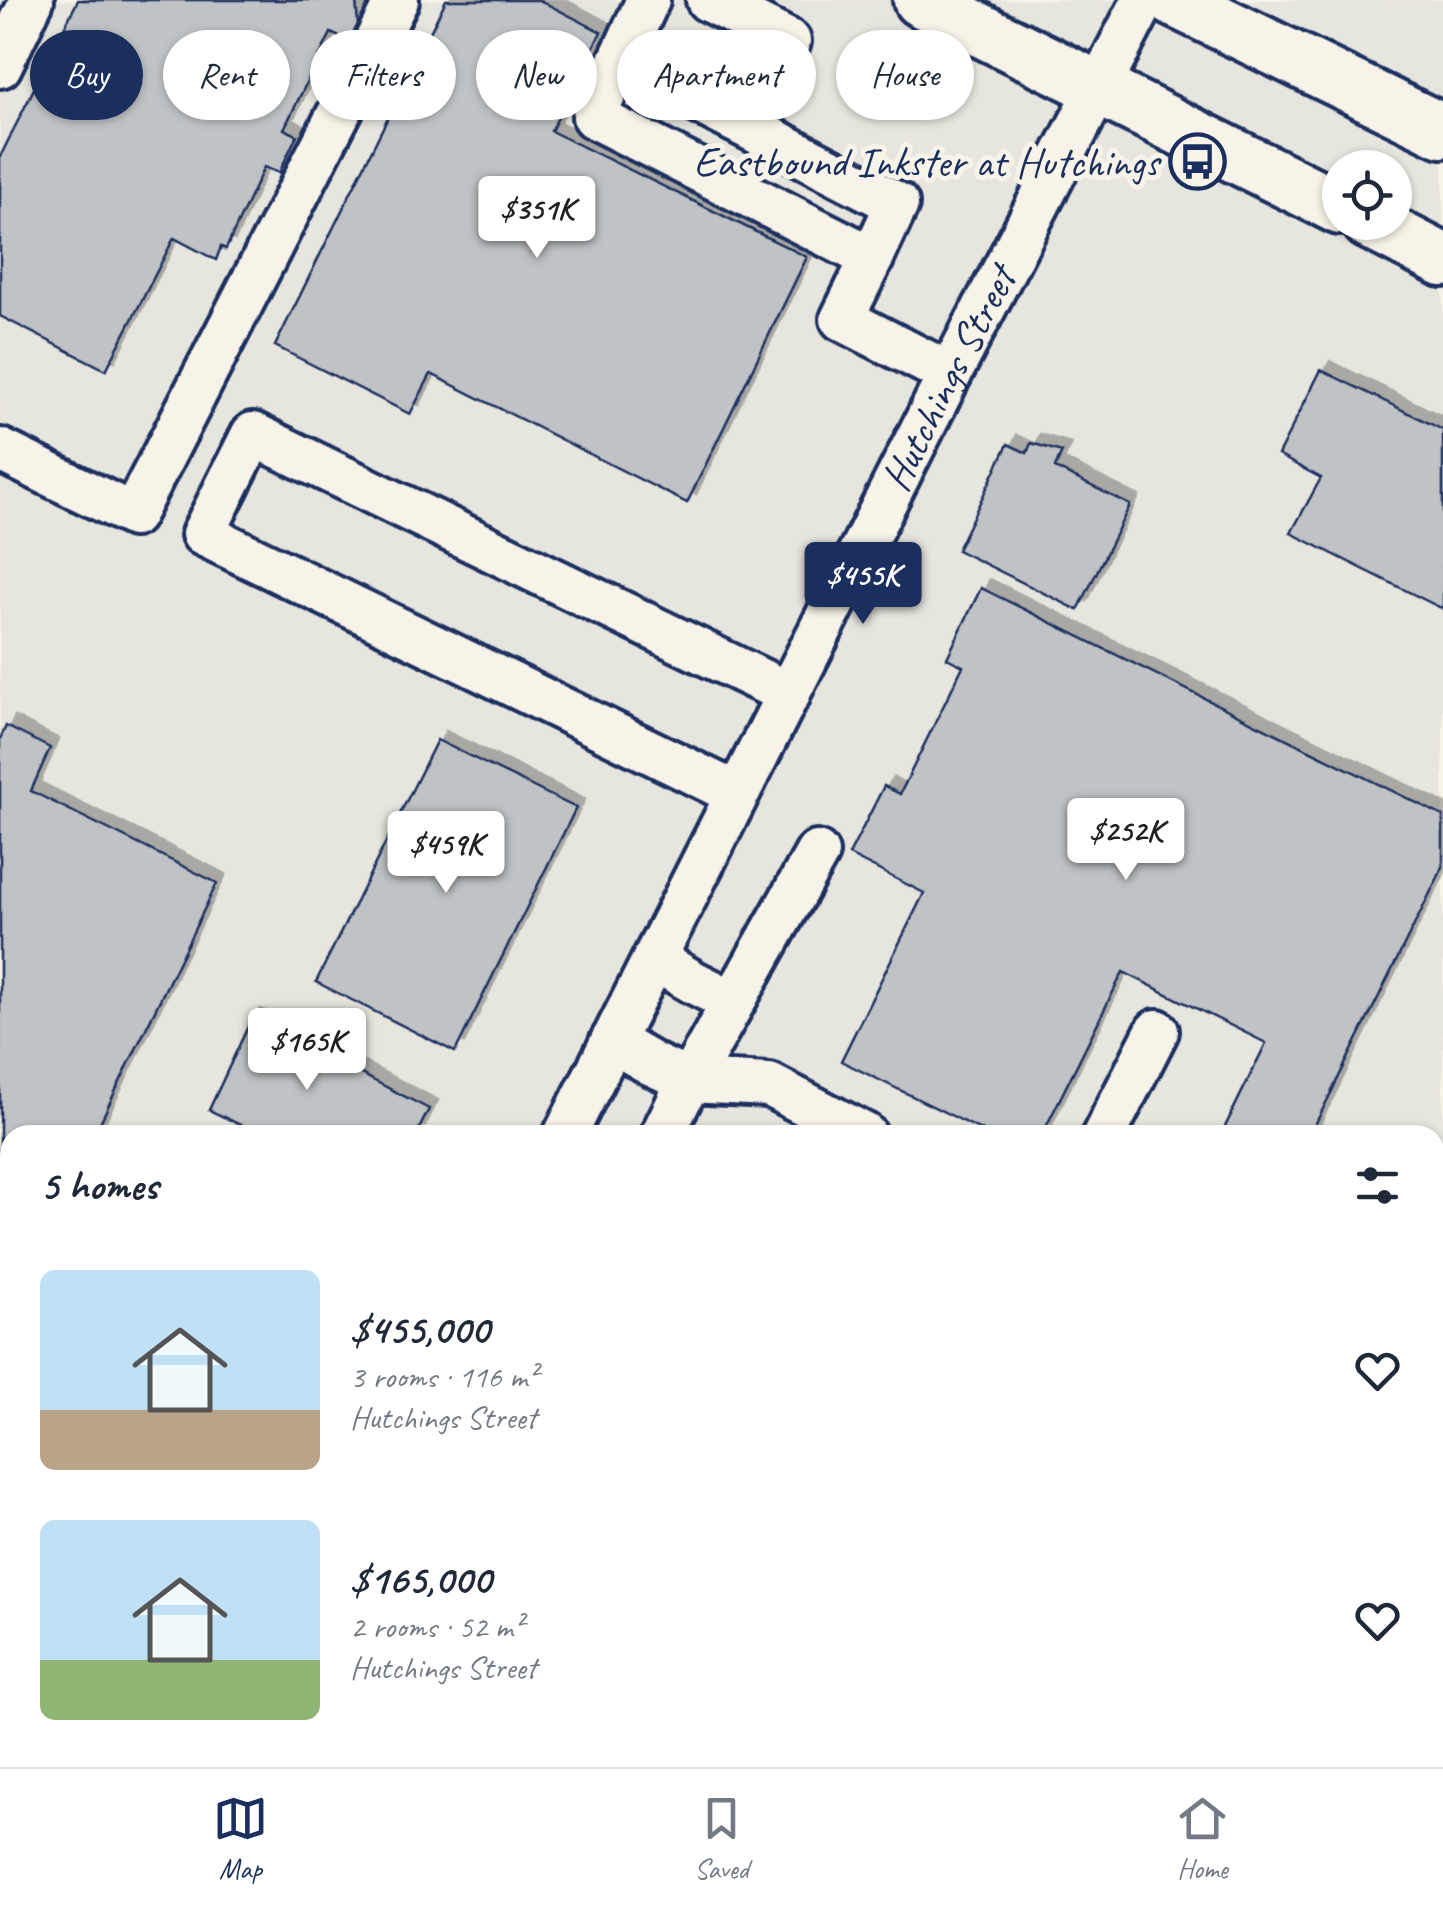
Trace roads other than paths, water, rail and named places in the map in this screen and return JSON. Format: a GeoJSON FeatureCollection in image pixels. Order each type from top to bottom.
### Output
{"type":"FeatureCollection","features":[{"type":"Feature","properties":{"kind":"main road"},"geometry":{"type":"LineString","coordinates":[[920,0],[1322,199]]}},
{"type":"Feature","properties":{"kind":"main road"},"geometry":{"type":"LineString","coordinates":[[1174,0],[1443,130]]}},
{"type":"Feature","properties":{"kind":"main road"},"geometry":{"type":"LineString","coordinates":[[1404,240],[1443,260]]}},
{"type":"Feature","properties":{"kind":"street"},"geometry":{"type":"LineString","coordinates":[[0,66],[32,0]]}},
{"type":"Feature","properties":{"kind":"street"},"geometry":{"type":"LineString","coordinates":[[0,450],[133,516],[397,0]]}},
{"type":"Feature","properties":{"kind":"street"},"geometry":{"type":"LineString","coordinates":[[634,30],[648,0]]}},
{"type":"Feature","properties":{"kind":"street"},"geometry":{"type":"LineString","coordinates":[[708,0],[767,30]]}},
{"type":"Feature","properties":{"kind":"street","name":"Hutchings Street"},"geometry":{"type":"LineString","coordinates":[[571,1125],[950,374],[1144,0]]}},
{"type":"Feature","properties":{"kind":"street"},"geometry":{"type":"LineString","coordinates":[[617,68],[594,117],[872,258]]}},
{"type":"Feature","properties":{"kind":"street"},"geometry":{"type":"LineString","coordinates":[[733,120],[897,204],[842,319],[950,374]]}},
{"type":"Feature","properties":{"kind":"street"},"geometry":{"type":"LineString","coordinates":[[737,794],[203,534],[253,434],[789,694]]}},
{"type":"Feature","properties":{"kind":"street"},"geometry":{"type":"LineString","coordinates":[[667,1125],[817,854]]}},
{"type":"Feature","properties":{"kind":"street"},"geometry":{"type":"LineString","coordinates":[[654,959],[733,1002]]}},
{"type":"Feature","properties":{"kind":"street"},"geometry":{"type":"LineString","coordinates":[[1109,1125],[1157,1031]]}},
{"type":"Feature","properties":{"kind":"street"},"geometry":{"type":"LineString","coordinates":[[612,1041],[689,1081],[769,1085],[847,1125]]}},
{"type":"Feature","properties":{"kind":"place","name":"Eastbound Inkster at Hutchings"},"geometry":{"type":"Point","coordinates":[1198,162]}}]}
